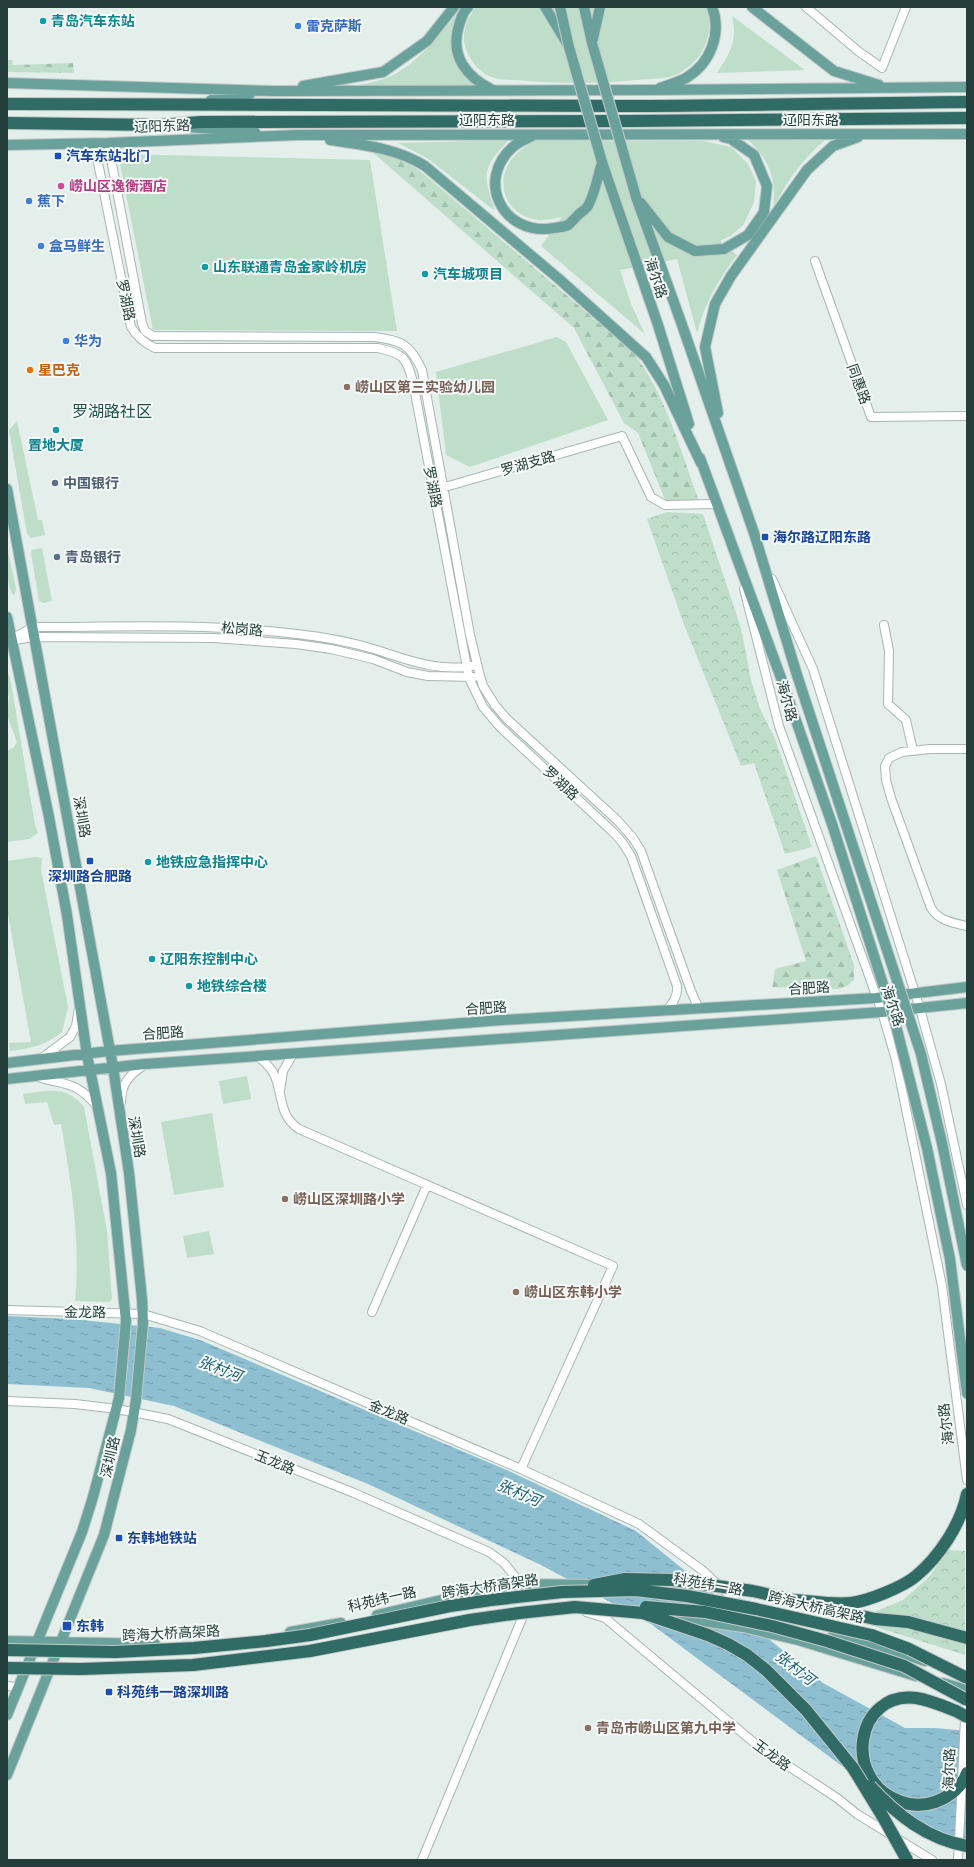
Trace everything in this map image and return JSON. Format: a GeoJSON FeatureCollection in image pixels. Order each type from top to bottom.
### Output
{"type":"FeatureCollection","features":[{"type":"Feature","properties":{"kind":"highway","name":"辽阳东路"},"geometry":{"type":"LineString","coordinates":[[7,104],[191,103],[622,106],[963,102]]}},
{"type":"Feature","properties":{"kind":"highway","name":"辽阳东路"},"geometry":{"type":"LineString","coordinates":[[7,123],[160,125],[201,122],[622,121],[963,118]]}},
{"type":"Feature","properties":{"kind":"highway"},"geometry":{"type":"LineString","coordinates":[[793,1600],[851,1603],[880,1595],[915,1577],[932,1560],[948,1538],[965,1505],[967,1494]]}},
{"type":"Feature","properties":{"kind":"highway"},"geometry":{"type":"LineString","coordinates":[[562,1592],[625,1579],[673,1580],[753,1591],[875,1620],[908,1622],[967,1638]]}},
{"type":"Feature","properties":{"kind":"highway","name":"跨海大桥高架路"},"geometry":{"type":"LineString","coordinates":[[8,1648],[115,1652],[194,1648],[310,1635],[450,1606],[562,1592],[634,1590],[687,1596],[756,1609],[871,1636],[909,1649],[967,1678]]}},
{"type":"Feature","properties":{"kind":"highway","name":"跨海大桥高架路"},"geometry":{"type":"LineString","coordinates":[[578,1609],[646,1607],[705,1612],[772,1626],[827,1641],[904,1666],[967,1700]]}},
{"type":"Feature","properties":{"kind":"highway"},"geometry":{"type":"LineString","coordinates":[[8,1668],[81,1669],[192,1665],[310,1651],[470,1620],[578,1609],[643,1613],[708,1635],[747,1655],[766,1670],[806,1710],[853,1768],[892,1809],[923,1830],[963,1848]]}},
{"type":"Feature","properties":{"kind":"highway"},"geometry":{"type":"LineString","coordinates":[[966,1718],[956,1711],[915,1698],[893,1701],[884,1704],[872,1717],[863,1736],[862,1755],[868,1775],[877,1788],[891,1798],[905,1804],[928,1804],[942,1800],[951,1794],[964,1781],[967,1773]]}},
{"type":"Feature","properties":{"kind":"highway"},"geometry":{"type":"LineString","coordinates":[[853,1768],[907,1860]]}},
{"type":"Feature","properties":{"kind":"main road"},"geometry":{"type":"LineString","coordinates":[[191,103],[274,91],[383,72],[427,41],[454,7]]}},
{"type":"Feature","properties":{"kind":"main road"},"geometry":{"type":"LineString","coordinates":[[545,7],[569,48]]}},
{"type":"Feature","properties":{"kind":"main road","name":"海尔路"},"geometry":{"type":"LineString","coordinates":[[560,7],[569,48],[602,162],[658,325],[701,463],[784,686],[833,827],[895,1022],[924,1133],[950,1259],[967,1394]]}},
{"type":"Feature","properties":{"kind":"main road","name":"海尔路"},"geometry":{"type":"LineString","coordinates":[[584,7],[592,43],[636,197],[682,322],[760,553],[797,675],[921,1054],[942,1142],[967,1266]]}},
{"type":"Feature","properties":{"kind":"main road"},"geometry":{"type":"LineString","coordinates":[[592,43],[600,7]]}},
{"type":"Feature","properties":{"kind":"main road"},"geometry":{"type":"LineString","coordinates":[[655,90],[687,77],[706,60],[715,40],[716,26],[712,7]]}},
{"type":"Feature","properties":{"kind":"main road"},"geometry":{"type":"LineString","coordinates":[[752,7],[834,71],[876,85],[927,88]]}},
{"type":"Feature","properties":{"kind":"main road"},"geometry":{"type":"LineString","coordinates":[[466,9],[457,33],[456,50],[460,62],[467,73],[475,80],[492,90]]}},
{"type":"Feature","properties":{"kind":"main road"},"geometry":{"type":"LineString","coordinates":[[7,83],[274,91],[967,87]]}},
{"type":"Feature","properties":{"kind":"main road"},"geometry":{"type":"LineString","coordinates":[[160,125],[298,135],[383,148],[412,157],[425,166],[559,279],[646,357],[664,385],[701,463]]}},
{"type":"Feature","properties":{"kind":"main road"},"geometry":{"type":"LineString","coordinates":[[727,456],[705,346],[715,304],[731,276],[807,170],[833,146],[867,134]]}},
{"type":"Feature","properties":{"kind":"main road","name":"辽阳东路"},"geometry":{"type":"LineString","coordinates":[[7,145],[94,144],[298,135],[967,134]]}},
{"type":"Feature","properties":{"kind":"main road"},"geometry":{"type":"LineString","coordinates":[[533,135],[515,145],[505,155],[498,167],[495,180],[496,193],[500,205],[511,217],[523,226],[543,230],[568,226],[587,206],[602,162]]}},
{"type":"Feature","properties":{"kind":"main road"},"geometry":{"type":"LineString","coordinates":[[636,197],[668,237],[695,251],[724,249],[748,235],[764,212],[767,186],[754,155],[731,140],[715,135]]}},
{"type":"Feature","properties":{"kind":"main road","name":"深圳路"},"geometry":{"type":"LineString","coordinates":[[7,489],[113,1068],[119,1119],[129,1173],[143,1318],[135,1411],[104,1536],[62,1644],[7,1775]]}},
{"type":"Feature","properties":{"kind":"main road","name":"深圳路"},"geometry":{"type":"LineString","coordinates":[[7,617],[9,640],[48,817],[67,915],[87,1055],[111,1174],[126,1317],[117,1409],[93,1497],[82,1532],[7,1714]]}},
{"type":"Feature","properties":{"kind":"main road","name":"合肥路"},"geometry":{"type":"LineString","coordinates":[[7,1063],[87,1055],[109,1051],[502,1020],[876,998],[967,986]]}},
{"type":"Feature","properties":{"kind":"main road","name":"合肥路"},"geometry":{"type":"LineString","coordinates":[[7,1079],[145,1064],[882,1012],[967,1003]]}},
{"type":"Feature","properties":{"kind":"main road","name":"科苑纬一路"},"geometry":{"type":"LineString","coordinates":[[8,1648],[37,1643],[144,1645],[234,1640],[287,1633],[367,1618],[463,1595],[521,1584],[584,1584],[648,1588],[720,1600],[784,1614],[893,1652],[967,1673]]}},
{"type":"Feature","properties":{"kind":"main road"},"geometry":{"type":"LineString","coordinates":[[8,1668],[27,1666],[49,1675],[201,1669],[277,1660],[361,1646],[440,1629],[578,1609],[668,1615],[743,1627],[798,1640],[967,1690]]}},
{"type":"Feature","properties":{"kind":"street"},"geometry":{"type":"LineString","coordinates":[[806,7],[858,51],[882,68],[906,7]]}},
{"type":"Feature","properties":{"kind":"street"},"geometry":{"type":"LineString","coordinates":[[108,143],[142,323],[145,331],[153,336],[374,337],[395,339],[408,346],[416,356],[422,370],[477,666],[483,686],[507,720],[617,820],[633,838],[641,851],[691,991],[699,1009]]}},
{"type":"Feature","properties":{"kind":"street","name":"罗湖路"},"geometry":{"type":"LineString","coordinates":[[94,144],[131,327],[138,338],[147,345],[155,348],[378,348],[396,352],[408,363],[434,490],[469,678],[483,707],[500,727],[613,832],[631,856],[677,986],[676,996],[666,1011]]}},
{"type":"Feature","properties":{"kind":"street","name":"同惠路"},"geometry":{"type":"LineString","coordinates":[[815,261],[871,417],[967,416]]}},
{"type":"Feature","properties":{"kind":"street","name":"罗湖支路"},"geometry":{"type":"LineString","coordinates":[[434,490],[622,436],[651,497],[665,506],[716,504]]}},
{"type":"Feature","properties":{"kind":"street","name":"海尔路"},"geometry":{"type":"LineString","coordinates":[[760,553],[813,669],[920,1009],[941,1084],[967,1205]]}},
{"type":"Feature","properties":{"kind":"street","name":"海尔路"},"geometry":{"type":"LineString","coordinates":[[735,555],[779,726],[882,1012],[896,1060],[942,1286],[967,1480]]}},
{"type":"Feature","properties":{"kind":"street"},"geometry":{"type":"LineString","coordinates":[[884,625],[889,651],[888,704],[906,720],[913,751]]}},
{"type":"Feature","properties":{"kind":"street"},"geometry":{"type":"LineString","coordinates":[[9,640],[33,627]]}},
{"type":"Feature","properties":{"kind":"street","name":"松岗路"},"geometry":{"type":"LineString","coordinates":[[33,627],[211,627],[297,634],[332,639],[376,650],[410,662],[467,667],[477,666]]}},
{"type":"Feature","properties":{"kind":"street","name":"松岗路"},"geometry":{"type":"LineString","coordinates":[[9,640],[35,637],[213,638],[296,644],[331,649],[373,659],[407,672],[428,676],[469,678],[480,676]]}},
{"type":"Feature","properties":{"kind":"street"},"geometry":{"type":"LineString","coordinates":[[967,749],[913,751],[894,755],[886,762],[884,772],[891,798],[920,879],[935,914],[942,919],[967,926]]}},
{"type":"Feature","properties":{"kind":"street"},"geometry":{"type":"LineString","coordinates":[[41,1059],[70,1037],[76,1026],[80,1006]]}},
{"type":"Feature","properties":{"kind":"street"},"geometry":{"type":"LineString","coordinates":[[280,1092],[283,1071],[293,1054]]}},
{"type":"Feature","properties":{"kind":"street"},"geometry":{"type":"LineString","coordinates":[[258,1056],[273,1072],[280,1092],[286,1118],[299,1130],[613,1266],[521,1469]]}},
{"type":"Feature","properties":{"kind":"street"},"geometry":{"type":"LineString","coordinates":[[119,1119],[122,1091],[125,1082],[135,1070],[145,1064]]}},
{"type":"Feature","properties":{"kind":"street"},"geometry":{"type":"LineString","coordinates":[[37,1076],[70,1084],[84,1093],[98,1107]]}},
{"type":"Feature","properties":{"kind":"street"},"geometry":{"type":"LineString","coordinates":[[372,1312],[427,1185]]}},
{"type":"Feature","properties":{"kind":"street","name":"金龙路"},"geometry":{"type":"LineString","coordinates":[[7,1310],[143,1318],[200,1331],[521,1469],[639,1524],[702,1570],[740,1604]]}},
{"type":"Feature","properties":{"kind":"street","name":"玉龙路"},"geometry":{"type":"LineString","coordinates":[[7,1401],[75,1404],[135,1411],[168,1419],[354,1493],[489,1552],[504,1563],[521,1584]]}},
{"type":"Feature","properties":{"kind":"street","name":"玉龙路"},"geometry":{"type":"LineString","coordinates":[[578,1609],[605,1618],[758,1746],[837,1798],[856,1814],[932,1860]]}},
{"type":"Feature","properties":{"kind":"street"},"geometry":{"type":"LineString","coordinates":[[422,1860],[524,1616]]}},
{"type":"Feature","properties":{"kind":"street","name":"海尔路"},"geometry":{"type":"LineString","coordinates":[[958,1860],[963,1848],[967,1678]]}},
{"type":"Feature","properties":{"kind":"street"},"geometry":{"type":"LineString","coordinates":[[7,1686],[18,1687]]}},
{"type":"Feature","properties":{"kind":"green space"},"geometry":{"type":"Polygon","coordinates":[[[463,7],[454,50],[459,69],[466,78],[477,87],[355,86],[385,79],[411,64],[463,7]]]}},
{"type":"Feature","properties":{"kind":"green space"},"geometry":{"type":"Polygon","coordinates":[[[475,7],[706,7],[709,34],[703,50],[698,58],[682,72],[669,77],[592,83],[502,80],[489,76],[478,68],[466,50],[464,36],[466,26],[475,7]]]}},
{"type":"Feature","properties":{"kind":"green space"},"geometry":{"type":"Polygon","coordinates":[[[732,16],[805,70],[717,73],[732,46],[734,24],[732,16]]]}},
{"type":"Feature","properties":{"kind":"green space"},"geometry":{"type":"Polygon","coordinates":[[[7,60],[12,60],[13,65],[73,63],[74,73],[7,72],[7,60]]]}},
{"type":"Feature","properties":{"kind":"green space"},"geometry":{"type":"Polygon","coordinates":[[[830,136],[804,161],[790,179],[773,209],[774,188],[770,170],[754,146],[746,138],[830,136]]]}},
{"type":"Feature","properties":{"kind":"green space"},"geometry":{"type":"Polygon","coordinates":[[[580,139],[609,141],[704,141],[731,147],[748,164],[756,181],[754,202],[744,224],[732,235],[720,241],[737,255],[713,292],[704,311],[697,333],[677,259],[620,270],[631,304],[645,334],[541,246],[562,217],[538,220],[525,216],[515,210],[508,201],[504,190],[504,179],[507,167],[514,157],[530,143],[537,140],[580,139]]]}},
{"type":"Feature","properties":{"kind":"green space"},"geometry":{"type":"Polygon","coordinates":[[[509,140],[493,158],[487,172],[488,188],[495,211],[427,158],[398,143],[509,140]]]}},
{"type":"Feature","properties":{"kind":"green space"},"geometry":{"type":"Polygon","coordinates":[[[370,150],[403,159],[424,174],[632,351],[654,385],[663,404],[699,501],[666,502],[638,433],[624,423],[574,328],[370,150]]]}},
{"type":"Feature","properties":{"kind":"green space"},"geometry":{"type":"Polygon","coordinates":[[[118,154],[370,160],[397,331],[153,330],[118,154]]]}},
{"type":"Feature","properties":{"kind":"green space"},"geometry":{"type":"Polygon","coordinates":[[[557,337],[566,342],[608,420],[470,467],[446,455],[436,372],[557,337]]]}},
{"type":"Feature","properties":{"kind":"green space"},"geometry":{"type":"Polygon","coordinates":[[[17,421],[38,520],[42,520],[45,535],[31,538],[27,534],[9,430],[17,421]]]}},
{"type":"Feature","properties":{"kind":"green space"},"geometry":{"type":"Polygon","coordinates":[[[667,512],[703,514],[741,628],[751,680],[760,709],[775,739],[812,847],[785,854],[754,763],[741,766],[683,622],[647,519],[667,512]]]}},
{"type":"Feature","properties":{"kind":"green space"},"geometry":{"type":"Polygon","coordinates":[[[7,545],[16,589],[15,594],[13,595],[10,590],[8,577],[7,545]]]}},
{"type":"Feature","properties":{"kind":"green space"},"geometry":{"type":"Polygon","coordinates":[[[42,548],[52,601],[44,603],[39,601],[31,553],[32,550],[42,548]]]}},
{"type":"Feature","properties":{"kind":"green space"},"geometry":{"type":"Polygon","coordinates":[[[7,673],[10,677],[35,825],[38,833],[29,839],[7,842],[7,751],[14,747],[17,742],[7,715],[9,697],[7,692],[7,673]]]}},
{"type":"Feature","properties":{"kind":"green space"},"geometry":{"type":"Polygon","coordinates":[[[816,856],[854,965],[854,980],[847,986],[838,989],[772,987],[775,969],[806,961],[777,870],[816,856]]]}},
{"type":"Feature","properties":{"kind":"green space"},"geometry":{"type":"Polygon","coordinates":[[[35,857],[42,858],[41,870],[68,1007],[62,1032],[38,1046],[10,1051],[9,1043],[31,1042],[7,909],[7,861],[35,857]]]}},
{"type":"Feature","properties":{"kind":"green space"},"geometry":{"type":"Polygon","coordinates":[[[247,1076],[251,1099],[223,1104],[219,1081],[247,1076]]]}},
{"type":"Feature","properties":{"kind":"green space"},"geometry":{"type":"Polygon","coordinates":[[[44,1091],[67,1093],[76,1098],[84,1107],[107,1231],[112,1299],[109,1302],[75,1301],[77,1279],[76,1234],[61,1124],[54,1125],[47,1102],[25,1104],[23,1094],[44,1091]]]}},
{"type":"Feature","properties":{"kind":"green space"},"geometry":{"type":"Polygon","coordinates":[[[212,1113],[224,1187],[174,1195],[161,1122],[212,1113]]]}},
{"type":"Feature","properties":{"kind":"green space"},"geometry":{"type":"Polygon","coordinates":[[[209,1231],[214,1254],[187,1258],[183,1236],[209,1231]]]}},
{"type":"Feature","properties":{"kind":"green space"},"geometry":{"type":"Polygon","coordinates":[[[949,1550],[965,1551],[965,1655],[854,1620],[903,1600],[928,1578],[949,1550]]]}},
{"type":"Feature","properties":{"kind":"water","name":"张村河"},"geometry":{"type":"Polygon","coordinates":[[[7,1316],[72,1319],[160,1328],[200,1340],[509,1471],[636,1531],[823,1683],[905,1728],[935,1728],[967,1731],[967,1848],[944,1842],[651,1624],[541,1565],[368,1484],[174,1406],[89,1388],[7,1384],[7,1316]]]}},
{"type":"Feature","properties":{"kind":"place","name":"青岛汽车东站"},"geometry":{"type":"Point","coordinates":[43,21]}},
{"type":"Feature","properties":{"kind":"place","name":"雷克萨斯"},"geometry":{"type":"Point","coordinates":[298,26]}},
{"type":"Feature","properties":{"kind":"place","name":"汽车东站北门"},"geometry":{"type":"Point","coordinates":[58,156]}},
{"type":"Feature","properties":{"kind":"place","name":"崂山区逸衡酒店"},"geometry":{"type":"Point","coordinates":[61,186]}},
{"type":"Feature","properties":{"kind":"place","name":"蕉下"},"geometry":{"type":"Point","coordinates":[29,201]}},
{"type":"Feature","properties":{"kind":"place","name":"盒马鲜生"},"geometry":{"type":"Point","coordinates":[41,246]}},
{"type":"Feature","properties":{"kind":"place","name":"山东联通青岛金家岭机房"},"geometry":{"type":"Point","coordinates":[205,267]}},
{"type":"Feature","properties":{"kind":"place","name":"汽车城项目"},"geometry":{"type":"Point","coordinates":[425,274]}},
{"type":"Feature","properties":{"kind":"place","name":"华为"},"geometry":{"type":"Point","coordinates":[66,341]}},
{"type":"Feature","properties":{"kind":"place","name":"星巴克"},"geometry":{"type":"Point","coordinates":[30,370]}},
{"type":"Feature","properties":{"kind":"place","name":"崂山区第三实验幼儿园"},"geometry":{"type":"Point","coordinates":[347,387]}},
{"type":"Feature","properties":{"kind":"place","name":"置地大厦"},"geometry":{"type":"Point","coordinates":[56,430]}},
{"type":"Feature","properties":{"kind":"place","name":"中国银行"},"geometry":{"type":"Point","coordinates":[55,483]}},
{"type":"Feature","properties":{"kind":"place","name":"海尔路辽阳东路"},"geometry":{"type":"Point","coordinates":[765,537]}},
{"type":"Feature","properties":{"kind":"place","name":"青岛银行"},"geometry":{"type":"Point","coordinates":[57,557]}},
{"type":"Feature","properties":{"kind":"place","name":"深圳路合肥路"},"geometry":{"type":"Point","coordinates":[90,861]}},
{"type":"Feature","properties":{"kind":"place","name":"地铁应急指挥中心"},"geometry":{"type":"Point","coordinates":[148,862]}},
{"type":"Feature","properties":{"kind":"place","name":"辽阳东控制中心"},"geometry":{"type":"Point","coordinates":[152,959]}},
{"type":"Feature","properties":{"kind":"place","name":"地铁综合楼"},"geometry":{"type":"Point","coordinates":[189,986]}},
{"type":"Feature","properties":{"kind":"place","name":"崂山区深圳路小学"},"geometry":{"type":"Point","coordinates":[285,1199]}},
{"type":"Feature","properties":{"kind":"place","name":"崂山区东韩小学"},"geometry":{"type":"Point","coordinates":[516,1292]}},
{"type":"Feature","properties":{"kind":"place","name":"东韩地铁站"},"geometry":{"type":"Point","coordinates":[119,1538]}},
{"type":"Feature","properties":{"kind":"place","name":"东韩"},"geometry":{"type":"Point","coordinates":[67,1626]}},
{"type":"Feature","properties":{"kind":"place","name":"科苑纬一路深圳路"},"geometry":{"type":"Point","coordinates":[109,1692]}},
{"type":"Feature","properties":{"kind":"place","name":"青岛市崂山区第九中学"},"geometry":{"type":"Point","coordinates":[588,1728]}},
{"type":"Feature","properties":{"kind":"district","name":"罗湖路社区"},"geometry":{"type":"Point","coordinates":[112,411]}}]}
